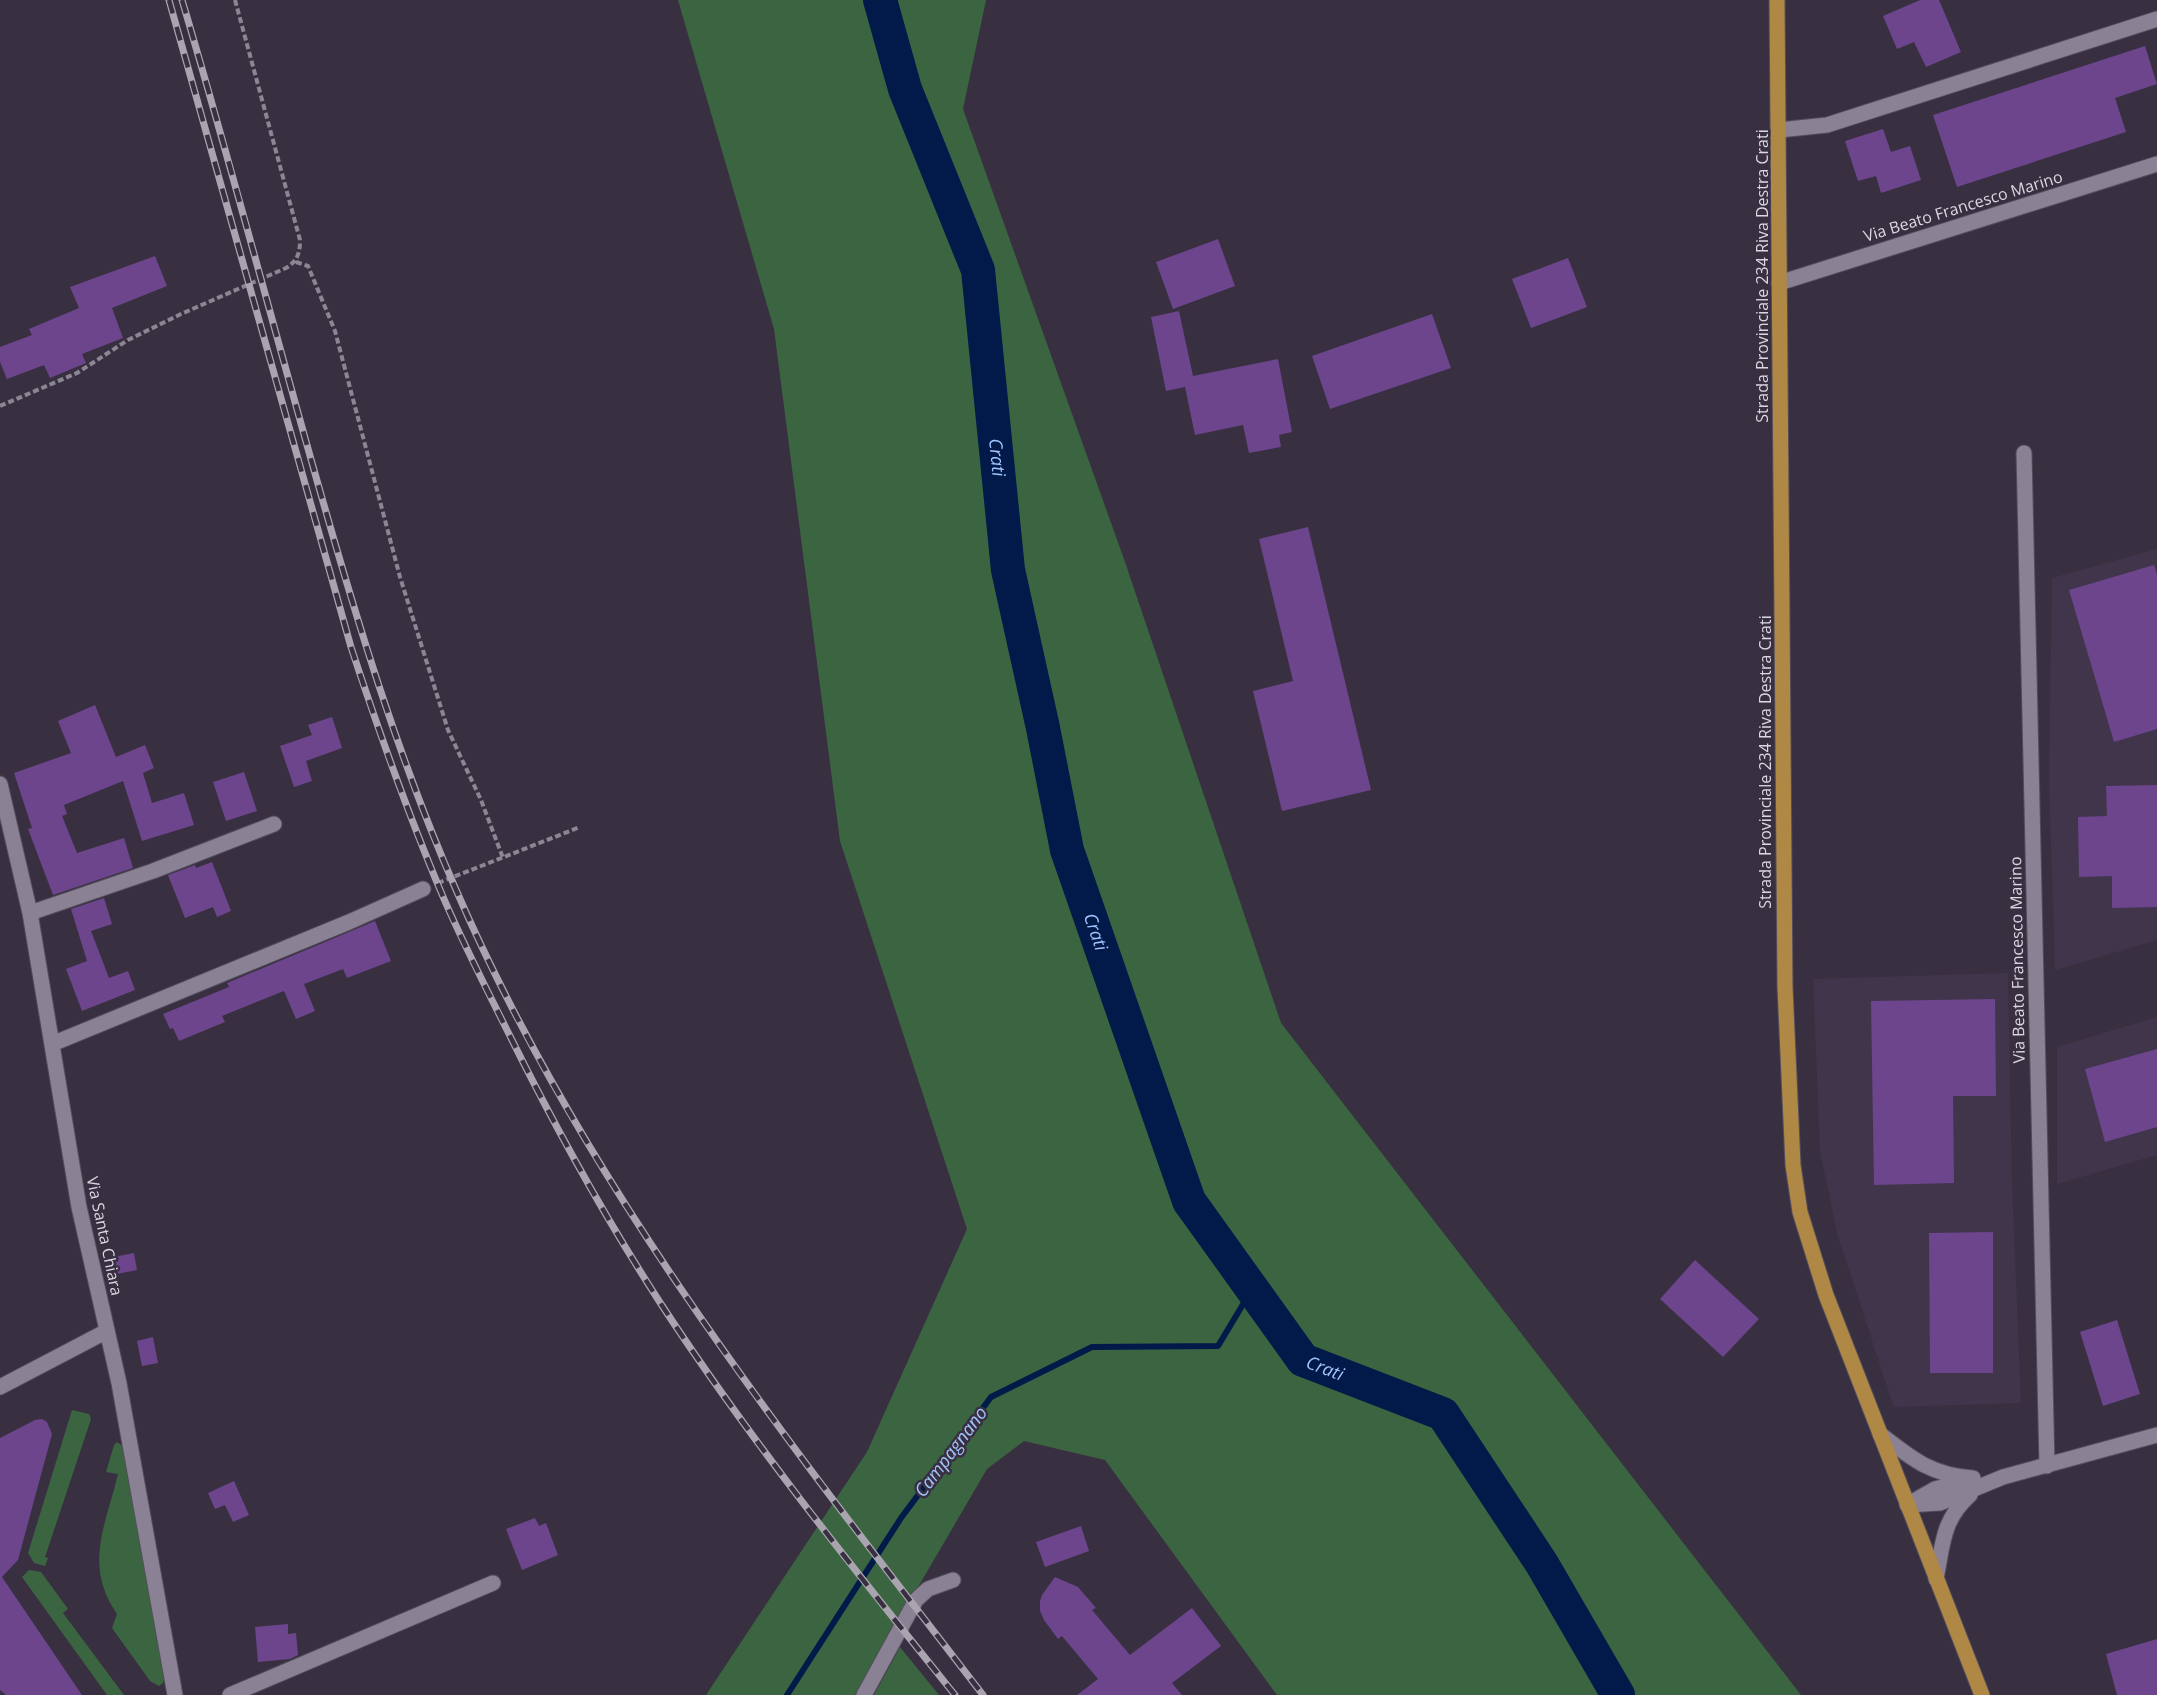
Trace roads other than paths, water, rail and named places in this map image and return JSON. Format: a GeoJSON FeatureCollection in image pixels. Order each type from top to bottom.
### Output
{"type":"FeatureCollection","features":[{"type":"Feature","properties":{"kind":"main road","name":"Strada Provinciale 234 Riva Destra Crati"},"geometry":{"type":"LineString","coordinates":[[1777,0],[1785,987],[1793,1165],[1800,1212],[1826,1295],[1907,1505]]}},
{"type":"Feature","properties":{"kind":"main road"},"geometry":{"type":"LineString","coordinates":[[1907,1505],[1982,1695]]}},
{"type":"Feature","properties":{"kind":"street"},"geometry":{"type":"LineString","coordinates":[[1779,130],[1827,125],[2157,19]]}},
{"type":"Feature","properties":{"kind":"street","name":"Via Beato Francesco Marino"},"geometry":{"type":"LineString","coordinates":[[1779,283],[2157,165]]}},
{"type":"Feature","properties":{"kind":"street","name":"Via Beato Francesco Marino"},"geometry":{"type":"LineString","coordinates":[[2024,453],[2047,1466]]}},
{"type":"Feature","properties":{"kind":"street","name":"Via Santa Chiara"},"geometry":{"type":"LineString","coordinates":[[0,784],[30,913],[79,1207],[120,1383],[175,1695]]}},
{"type":"Feature","properties":{"kind":"street"},"geometry":{"type":"LineString","coordinates":[[30,913],[153,871],[274,824]]}},
{"type":"Feature","properties":{"kind":"street"},"geometry":{"type":"LineString","coordinates":[[52,1044],[423,889]]}},
{"type":"Feature","properties":{"kind":"street"},"geometry":{"type":"LineString","coordinates":[[0,1387],[107,1331]]}},
{"type":"Feature","properties":{"kind":"street"},"geometry":{"type":"LineString","coordinates":[[1880,1434],[1914,1461],[1975,1484]]}},
{"type":"Feature","properties":{"kind":"street"},"geometry":{"type":"LineString","coordinates":[[1907,1505],[1940,1503],[1975,1484],[2157,1435]]}},
{"type":"Feature","properties":{"kind":"street"},"geometry":{"type":"LineString","coordinates":[[1936,1578],[1946,1527],[1975,1484]]}},
{"type":"Feature","properties":{"kind":"street"},"geometry":{"type":"LineString","coordinates":[[864,1695],[916,1600],[928,1589],[953,1580]]}},
{"type":"Feature","properties":{"kind":"street"},"geometry":{"type":"LineString","coordinates":[[230,1695],[493,1583]]}},
{"type":"Feature","properties":{"kind":"waterway","name":"Crati"},"geometry":{"type":"LineString","coordinates":[[880,0],[905,89],[978,270],[1008,570],[1067,850],[1189,1201],[1303,1360],[1443,1414],[1542,1564],[1618,1695]]}},
{"type":"Feature","properties":{"kind":"waterway","name":"Campagnano"},"geometry":{"type":"LineString","coordinates":[[787,1695],[901,1518],[991,1397],[1092,1347],[1218,1346],[1245,1301],[1233,1261]]}},
{"type":"Feature","properties":{"kind":"railway"},"geometry":{"type":"LineString","coordinates":[[169,0],[351,647],[407,806],[459,933],[562,1136],[661,1304],[766,1454],[955,1695]]}},
{"type":"Feature","properties":{"kind":"railway"},"geometry":{"type":"LineString","coordinates":[[182,0],[331,530],[379,687],[436,841],[508,1001],[566,1106],[628,1209],[695,1309],[765,1408],[983,1695]]}}]}
